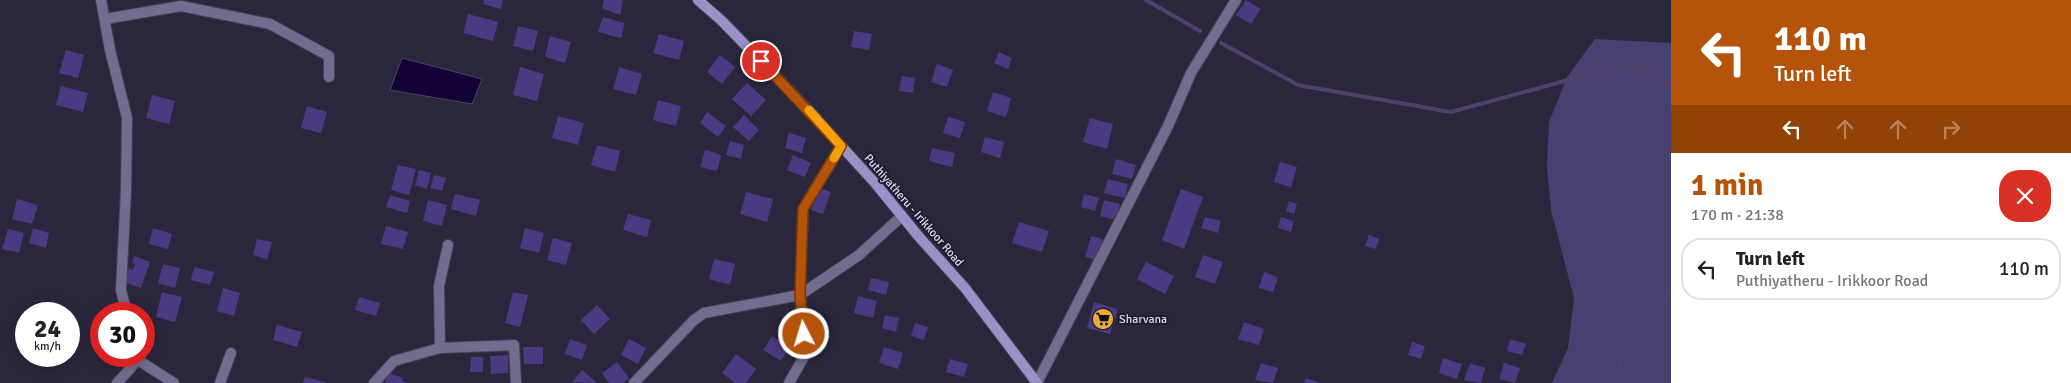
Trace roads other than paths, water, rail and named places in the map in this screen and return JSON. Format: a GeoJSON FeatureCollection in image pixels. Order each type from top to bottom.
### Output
{"type":"FeatureCollection","features":[{"type":"Feature","properties":{"kind":"main road","name":"Puthiyatheru - Irikkoor Road"},"geometry":{"type":"LineString","coordinates":[[698,0],[722,21],[841,146],[965,288],[1037,383]]}},
{"type":"Feature","properties":{"kind":"street"},"geometry":{"type":"LineString","coordinates":[[101,0],[127,118],[126,190],[121,290],[124,302]]}},
{"type":"Feature","properties":{"kind":"street"},"geometry":{"type":"LineString","coordinates":[[1037,383],[1168,126],[1191,73],[1236,0]]}},
{"type":"Feature","properties":{"kind":"street"},"geometry":{"type":"LineString","coordinates":[[105,19],[181,6],[270,24],[329,56],[329,76]]}},
{"type":"Feature","properties":{"kind":"street"},"geometry":{"type":"LineString","coordinates":[[789,383],[806,354],[800,295],[803,209],[841,146]]}},
{"type":"Feature","properties":{"kind":"street"},"geometry":{"type":"LineString","coordinates":[[634,383],[694,320],[704,313],[800,295],[859,255],[902,216]]}},
{"type":"Feature","properties":{"kind":"street"},"geometry":{"type":"LineString","coordinates":[[440,348],[439,286],[448,245]]}},
{"type":"Feature","properties":{"kind":"street"},"geometry":{"type":"LineString","coordinates":[[374,383],[394,361],[440,348],[514,345],[516,383]]}},
{"type":"Feature","properties":{"kind":"street"},"geometry":{"type":"LineString","coordinates":[[220,383],[231,353]]}},
{"type":"Feature","properties":{"kind":"street"},"geometry":{"type":"LineString","coordinates":[[117,383],[130,367]]}},
{"type":"Feature","properties":{"kind":"street"},"geometry":{"type":"LineString","coordinates":[[151,367],[174,383]]}},
{"type":"Feature","properties":{"kind":"waterway"},"geometry":{"type":"LineString","coordinates":[[1146,0],[1200,31]]}},
{"type":"Feature","properties":{"kind":"waterway"},"geometry":{"type":"LineString","coordinates":[[1221,43],[1298,85],[1451,112],[1634,62],[1671,87]]}},
{"type":"Feature","properties":{"kind":"waterway"},"geometry":{"type":"LineString","coordinates":[[1613,383],[1627,346],[1671,291]]}},
{"type":"Feature","properties":{"kind":"place","name":"Sharvana"},"geometry":{"type":"Point","coordinates":[1103,319]}}]}
